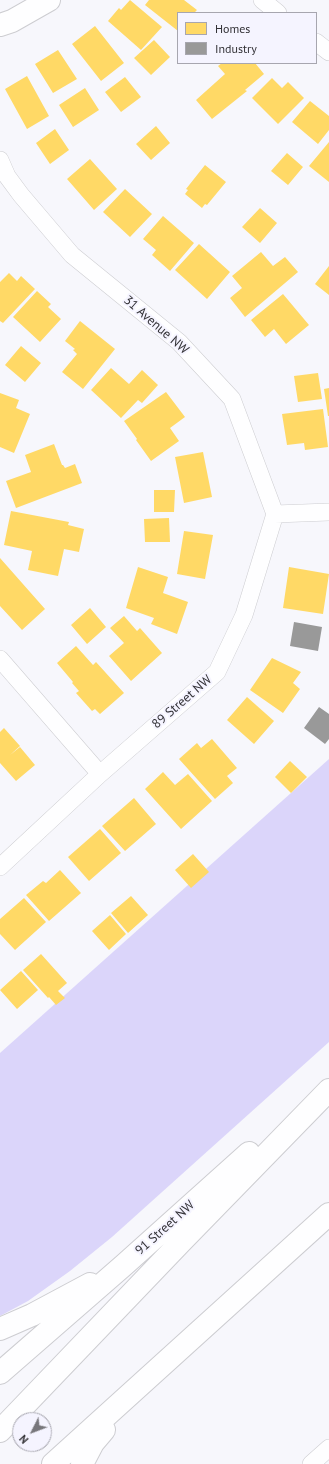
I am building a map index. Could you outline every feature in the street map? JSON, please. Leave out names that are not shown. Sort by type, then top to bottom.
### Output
[{"type":"main road","points":[[0,25],[12,21],[50,0]]},
{"type":"main road","name":"91 Street NW","points":[[0,1374],[124,1265],[329,1080]]},
{"type":"main road","points":[[0,1431],[185,1237],[329,1090]]},
{"type":"main road","points":[[53,1464],[329,1214]]},
{"type":"main road","points":[[0,1328],[32,1315],[124,1265]]},
{"type":"main road","points":[[82,1464],[93,1442],[177,1352]]},
{"type":"street","points":[[262,0],[277,12]]},
{"type":"street","points":[[317,43],[329,52]]},
{"type":"street","name":"31 Avenue NW","points":[[0,160],[7,176],[21,195],[72,255],[179,342],[232,399],[275,514]]},
{"type":"street","points":[[275,514],[329,512]]},
{"type":"street","name":"89 Street NW","points":[[0,867],[100,774],[217,672],[244,615],[275,514]]},
{"type":"street","points":[[0,659],[100,774]]},
{"type":"street","points":[[311,1464],[329,1448]]},
{"type":"shaded area","points":[[329,759],[329,1042],[112,1237],[70,1271],[28,1301],[0,1316],[0,1053]]},
{"type":"building: Homes","points":[[130,0],[162,27],[141,50],[108,21],[119,8],[121,10]]},
{"type":"building: Homes","points":[[149,0],[184,0],[197,10],[195,12],[177,12],[177,30],[145,5]]},
{"type":"building: Homes","points":[[95,26],[124,63],[101,81],[72,44]]},
{"type":"building: Homes","points":[[154,40],[170,57],[151,75],[134,58]]},
{"type":"building: Homes","points":[[58,50],[77,79],[53,93],[35,64]]},
{"type":"building: Homes","points":[[221,64],[256,64],[264,74],[245,90],[247,91],[212,119],[196,100],[225,74],[218,66]]},
{"type":"building: Homes","points":[[27,76],[49,116],[27,129],[5,89]]},
{"type":"building: Homes","points":[[125,77],[141,97],[121,112],[105,92]]},
{"type":"building: Homes","points":[[272,78],[282,88],[288,82],[304,98],[278,124],[252,98]]},
{"type":"building: Homes","points":[[85,88],[99,110],[73,127],[59,105]]},
{"type":"building: Homes","points":[[310,101],[329,116],[329,130],[318,144],[292,122]]},
{"type":"building: Homes","points":[[156,126],[170,143],[151,160],[136,144]]},
{"type":"building: Homes","points":[[55,129],[69,150],[50,164],[36,143]]},
{"type":"building: Homes","points":[[329,142],[329,182],[309,166]]},
{"type":"building: Homes","points":[[287,153],[303,167],[288,185],[271,171]]},
{"type":"building: Homes","points":[[90,159],[117,189],[94,210],[67,179]]},
{"type":"building: Homes","points":[[205,165],[226,182],[207,205],[205,204],[202,208],[185,194],[188,190],[186,189]]},
{"type":"building: Homes","points":[[125,189],[152,214],[130,237],[103,212]]},
{"type":"building: Homes","points":[[260,208],[277,223],[260,243],[242,227]]},
{"type":"building: Homes","points":[[163,216],[194,243],[170,271],[152,255],[156,250],[143,239]]},
{"type":"building: Homes","points":[[199,244],[230,272],[207,299],[175,270]]},
{"type":"building: Homes","points":[[261,252],[273,266],[285,257],[298,272],[245,317],[230,298],[242,288],[232,276]]},
{"type":"building: Homes","points":[[329,266],[329,295],[315,284]]},
{"type":"building: Homes","points":[[9,273],[17,281],[21,276],[35,289],[3,323],[0,321],[0,282]]},
{"type":"building: Homes","points":[[37,291],[51,304],[48,307],[61,319],[40,342],[13,317]]},
{"type":"building: Homes","points":[[283,294],[309,325],[286,344],[274,329],[265,337],[251,320]]},
{"type":"building: Homes","points":[[80,321],[115,349],[83,389],[62,372],[77,354],[73,350],[75,349],[65,341]]},
{"type":"building: Homes","points":[[21,346],[41,363],[25,382],[5,365]]},
{"type":"building: Homes","points":[[111,368],[129,384],[142,370],[158,385],[142,403],[138,400],[121,418],[91,390]]},
{"type":"building: Homes","points":[[318,373],[322,399],[298,402],[294,376]]},
{"type":"building: Homes","points":[[329,388],[329,416],[328,416],[324,389]]},
{"type":"building: Homes","points":[[166,392],[185,417],[170,428],[179,441],[151,461],[124,421]]},
{"type":"building: Homes","points":[[0,393],[19,400],[16,408],[30,414],[14,453],[0,447]]},
{"type":"building: Homes","points":[[323,409],[328,447],[305,450],[304,443],[287,445],[282,414]]},
{"type":"building: Homes","points":[[54,444],[62,465],[65,468],[75,464],[82,483],[16,508],[6,481],[31,472],[25,455]]},
{"type":"building: Homes","points":[[203,452],[212,497],[184,503],[175,457]]},
{"type":"building: Homes","points":[[154,490],[175,490],[174,512],[154,512]]},
{"type":"building: Homes","points":[[11,511],[69,522],[68,525],[84,529],[79,552],[64,549],[58,576],[28,570],[32,551],[4,545]]},
{"type":"building: Homes","points":[[169,518],[170,542],[145,542],[144,519]]},
{"type":"building: Homes","points":[[184,531],[213,535],[205,579],[177,574]]},
{"type":"building: Homes","points":[[0,558],[45,609],[22,630],[0,606]]},
{"type":"building: Homes","points":[[138,567],[168,577],[163,593],[188,602],[177,634],[151,624],[154,618],[126,608]]},
{"type":"building: Homes","points":[[289,567],[329,574],[323,614],[283,608]]},
{"type":"building: Homes","points":[[90,608],[106,627],[87,644],[71,625]]},
{"type":"building: Homes","points":[[124,616],[137,631],[140,628],[162,653],[131,681],[109,656],[124,643],[110,628]]},
{"type":"building: Homes","points":[[76,646],[93,665],[96,662],[124,693],[100,714],[95,709],[92,711],[76,693],[79,691],[57,663]]},
{"type":"building: Homes","points":[[272,658],[301,672],[293,683],[300,689],[283,713],[250,690]]},
{"type":"building: Homes","points":[[247,697],[274,721],[254,744],[227,720]]},
{"type":"building: Homes","points":[[4,728],[20,746],[10,755],[20,747],[35,765],[16,781],[0,763],[0,732]]},
{"type":"building: Homes","points":[[212,739],[237,768],[227,776],[233,783],[215,799],[179,759],[197,743],[201,748]]},
{"type":"building: Homes","points":[[290,761],[307,777],[291,793],[275,777]]},
{"type":"building: Homes","points":[[163,772],[175,785],[188,774],[212,801],[181,829],[145,789]]},
{"type":"building: Homes","points":[[134,798],[156,824],[125,851],[102,826]]},
{"type":"building: Homes","points":[[100,829],[121,853],[89,881],[68,857]]},
{"type":"building: Homes","points":[[193,854],[209,872],[191,888],[175,870]]},
{"type":"building: Homes","points":[[60,870],[81,893],[49,921],[26,895],[43,881],[46,883]]},
{"type":"building: Homes","points":[[131,896],[148,915],[128,933],[111,913]]},
{"type":"building: Homes","points":[[24,898],[46,922],[15,950],[0,934],[0,919]]},
{"type":"building: Homes","points":[[110,915],[126,934],[109,950],[92,931]]},
{"type":"building: Homes","points":[[41,954],[67,983],[58,991],[65,998],[56,1005],[23,970]]},
{"type":"building: Homes","points":[[21,971],[38,990],[17,1009],[0,990]]},
{"type":"building: Industry","points":[[294,622],[322,627],[318,651],[290,646]]},
{"type":"building: Industry","points":[[319,707],[329,714],[329,739],[325,744],[304,728]]}]
